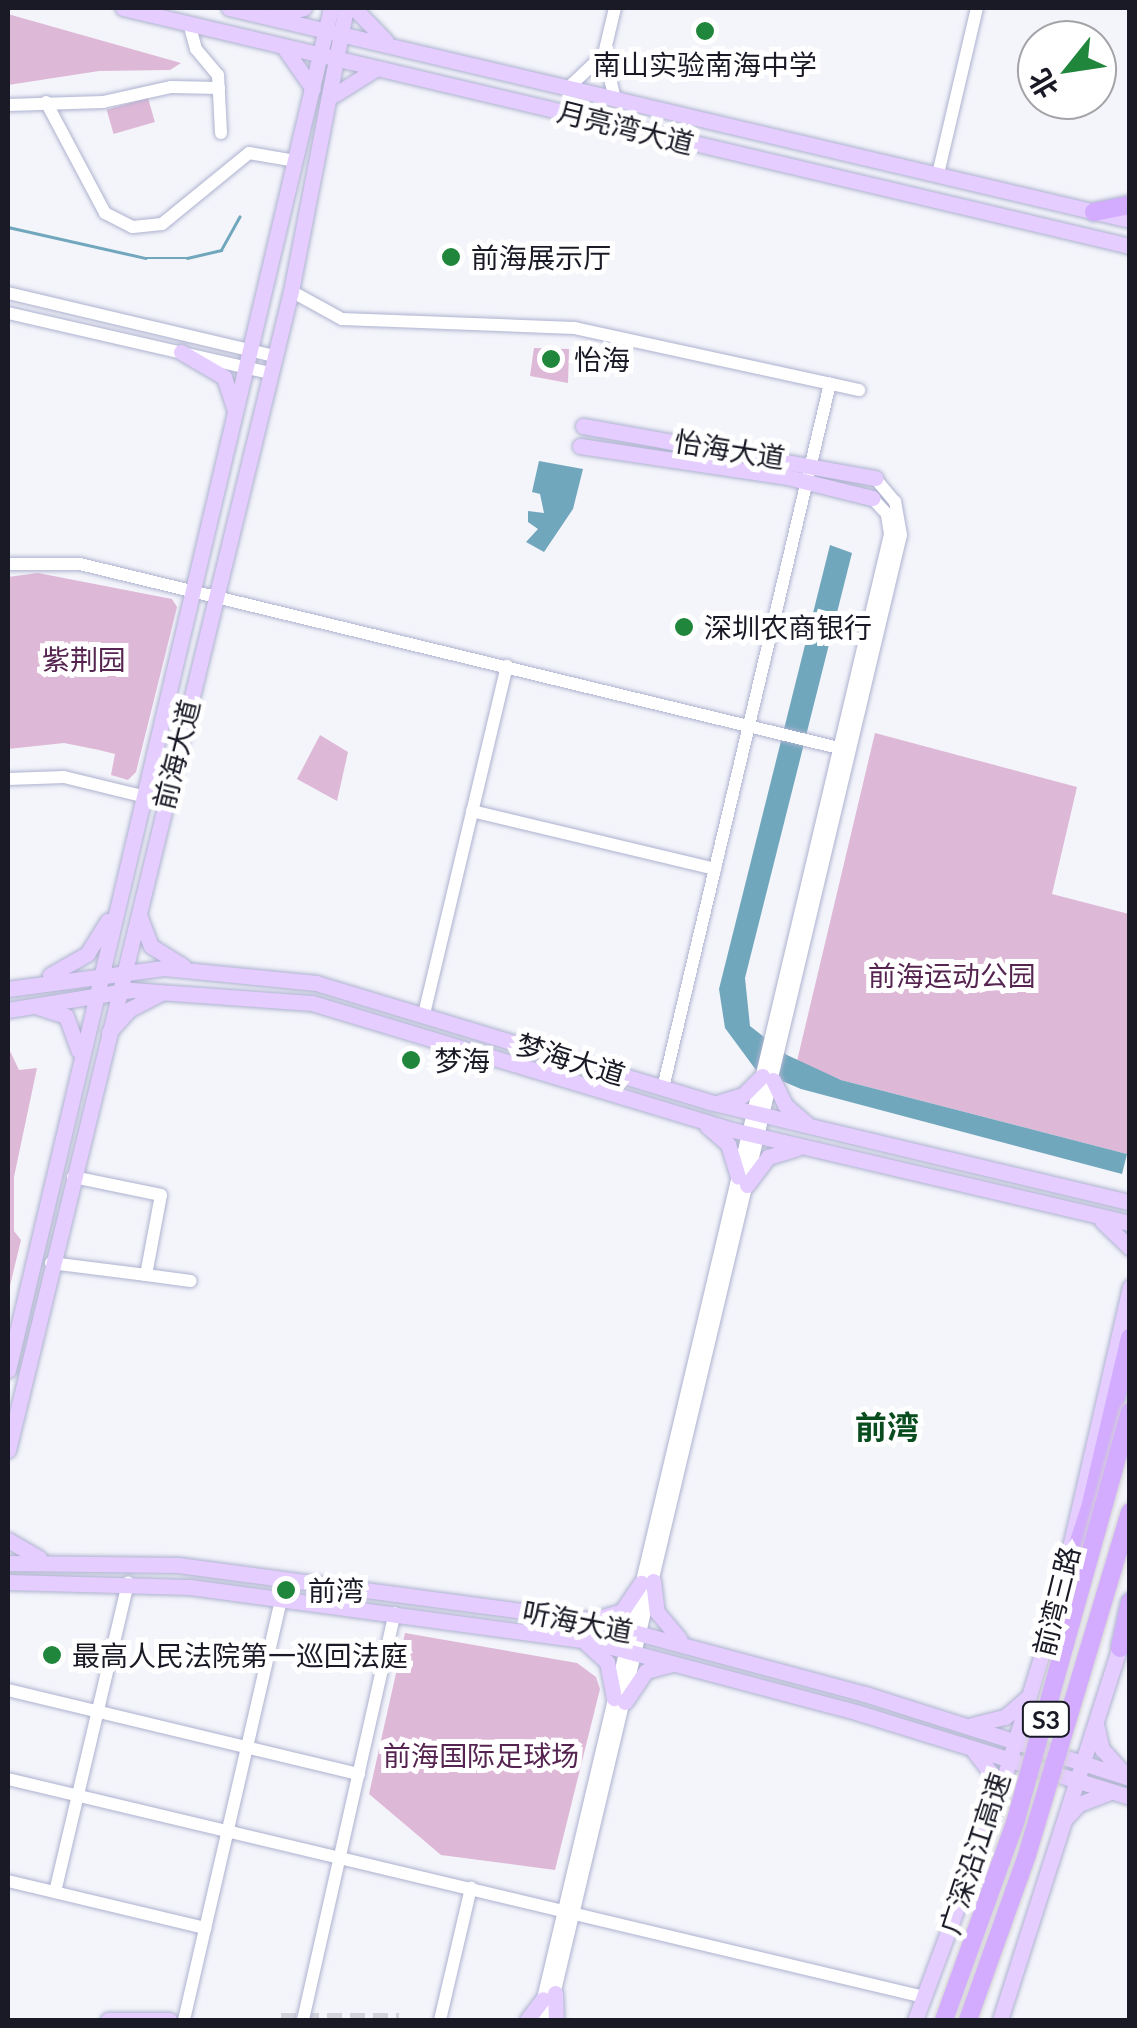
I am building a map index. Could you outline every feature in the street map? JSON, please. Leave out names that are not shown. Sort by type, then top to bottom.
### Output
[{"type":"highway","points":[[1094,212],[1130,206]]},
{"type":"highway","points":[[1052,1626],[1098,1472],[1130,1338]]},
{"type":"highway","name":"广深沿江高速","points":[[944,2020],[1015,1823],[1130,1412]]},
{"type":"highway","name":"广深沿江高速","points":[[968,2020],[1026,1855],[1130,1512]]},
{"type":"highway","points":[[1120,1648],[1130,1602]]},
{"type":"main road","name":"月亮湾大道","points":[[122,8],[1130,246]]},
{"type":"main road","name":"月亮湾大道","points":[[229,8],[1130,220]]},
{"type":"main road","points":[[268,17],[304,8]]},
{"type":"main road","name":"前海大道","points":[[8,1370],[80,1058],[196,592],[331,8]]},
{"type":"main road","name":"前海大道","points":[[8,1450],[102,1049],[291,291],[340,58],[346,8]]},
{"type":"main road","points":[[354,8],[369,29],[397,48]]},
{"type":"main road","points":[[280,44],[295,55],[314,89]]},
{"type":"main road","points":[[332,98],[352,79],[381,67]]},
{"type":"main road","points":[[180,352],[224,377],[232,392],[235,426]]},
{"type":"main road","name":"怡海大道","points":[[583,426],[812,463],[876,478]]},
{"type":"main road","name":"怡海大道","points":[[580,446],[807,481],[872,498]]},
{"type":"main road","points":[[31,984],[90,950],[119,900]]},
{"type":"main road","points":[[138,903],[151,946],[186,968]]},
{"type":"main road","name":"梦海大道","points":[[8,989],[122,970],[186,968],[316,983],[710,1102],[1130,1202]]},
{"type":"main road","points":[[102,1049],[122,1016],[170,990]]},
{"type":"main road","name":"梦海大道","points":[[11,1009],[96,994],[170,990],[332,1008],[695,1120],[1130,1223]]},
{"type":"main road","points":[[11,1009],[47,1008],[66,1016],[80,1058]]},
{"type":"main road","points":[[710,1102],[742,1095],[767,1078],[787,1108],[820,1130]]},
{"type":"main road","points":[[695,1120],[728,1144],[743,1181],[768,1157],[804,1147]]},
{"type":"main road","points":[[1098,1195],[1130,1191]]},
{"type":"main road","points":[[1075,1210],[1118,1230],[1130,1248]]},
{"type":"main road","name":"前湾三路","points":[[916,2020],[996,1801],[1052,1626],[1130,1287]]},
{"type":"main road","points":[[8,1540],[47,1561]]},
{"type":"main road","name":"听海大道","points":[[8,1563],[178,1565],[585,1620],[687,1644],[968,1726],[1129,1778]]},
{"type":"main road","name":"听海大道","points":[[8,1582],[128,1582],[281,1598],[579,1639],[680,1664],[1122,1795]]},
{"type":"main road","points":[[8,1592],[32,1582]]},
{"type":"main road","points":[[585,1620],[622,1610],[647,1582],[660,1620],[687,1644]]},
{"type":"main road","points":[[1000,2020],[1130,1614]]},
{"type":"main road","points":[[579,1639],[606,1662],[619,1700],[646,1671],[680,1664]]},
{"type":"main road","points":[[968,1726],[1005,1718],[1033,1690]]},
{"type":"main road","points":[[1096,1716],[1102,1749],[1129,1778]]},
{"type":"main road","points":[[965,1746],[986,1763],[996,1801]]},
{"type":"main road","points":[[1062,1822],[1089,1798],[1122,1795]]},
{"type":"main road","points":[[527,2020],[549,1996]]},
{"type":"main road","points":[[549,1996],[556,2020]]},
{"type":"main road","points":[[108,2020],[169,2020]]},
{"type":"street","points":[[614,8],[604,54],[616,99]]},
{"type":"street","points":[[938,174],[977,8]]},
{"type":"street","points":[[189,23],[192,42],[215,70],[220,88],[221,133]]},
{"type":"street","points":[[568,88],[604,54]]},
{"type":"street","points":[[8,106],[102,102],[172,87],[220,88]]},
{"type":"street","points":[[46,102],[106,213],[144,229],[162,224],[249,153],[296,161]]},
{"type":"street","points":[[291,291],[342,319],[574,328],[860,390]]},
{"type":"street","points":[[8,294],[250,359],[269,373]]},
{"type":"street","points":[[8,313],[180,352],[250,359],[274,356]]},
{"type":"street","points":[[663,1088],[830,384]]},
{"type":"street","points":[[548,2020],[549,1996],[895,535],[895,502],[876,478]]},
{"type":"street","points":[[872,498],[886,514],[895,535]]},
{"type":"street","points":[[8,564],[70,562],[845,749]]},
{"type":"street","points":[[424,1014],[508,666]]},
{"type":"street","points":[[8,779],[64,777],[146,797]]},
{"type":"street","points":[[472,811],[715,869]]},
{"type":"street","points":[[73,1177],[161,1195],[146,1275]]},
{"type":"street","points":[[51,1263],[192,1280]]},
{"type":"street","points":[[56,1892],[128,1582]]},
{"type":"street","points":[[184,2020],[281,1598]]},
{"type":"street","points":[[303,2020],[395,1613]]},
{"type":"street","points":[[8,1690],[359,1774]]},
{"type":"street","points":[[8,1778],[924,1997]]},
{"type":"street","points":[[8,1881],[205,1928]]},
{"type":"street","points":[[440,2020],[470,1888]]},
{"type":"street","points":[[538,2020],[549,1996]]},
{"type":"green space","points":[[8,14],[181,63],[170,70],[99,71],[8,85]]},
{"type":"green space","points":[[148,98],[155,122],[114,134],[107,110]]},
{"type":"green space","points":[[534,348],[569,349],[568,383],[530,376]]},
{"type":"green space","name":"紫荆园","points":[[38,573],[172,599],[177,607],[136,772],[128,780],[111,775],[115,754],[64,743],[8,749],[8,577]]},
{"type":"green space","name":"前海运动公园","points":[[875,733],[1077,787],[1052,894],[1129,914],[1127,1154],[841,1080],[797,1061]]},
{"type":"green space","points":[[320,735],[348,752],[337,801],[297,779]]},
{"type":"green space","points":[[8,1047],[19,1070],[37,1068],[14,1177],[14,1231],[21,1240],[8,1294]]},
{"type":"green space","name":"前海国际足球场","points":[[405,1633],[577,1663],[596,1677],[600,1689],[555,1870],[441,1855],[369,1794]]},
{"type":"water","points":[[539,461],[583,469],[573,509],[544,552],[526,542],[538,529],[528,522],[528,511],[544,513],[540,494],[532,492]]},
{"type":"water","points":[[830,545],[852,553],[745,978],[750,1026],[787,1055],[841,1080],[1127,1154],[1122,1174],[801,1089],[756,1070],[725,1028],[719,989]]},
{"type":"waterway","points":[[8,227],[146,258],[187,258],[221,250],[239,217]]},
{"type":"tunnel","points":[[281,2020],[399,2020]]},
{"type":"place","name":"南山实验南海中学","points":[[705,31]]},
{"type":"place","name":"前海展示厅","points":[[451,257]]},
{"type":"place","name":"怡海","points":[[551,359]]},
{"type":"place","name":"深圳农商银行","points":[[684,627]]},
{"type":"place","name":"梦海","points":[[411,1060]]},
{"type":"place","name":"前湾","points":[[286,1590]]},
{"type":"place","name":"最高人民法院第一巡回法庭","points":[[52,1655]]},
{"type":"district","name":"前湾","points":[[887,1427]]}]
